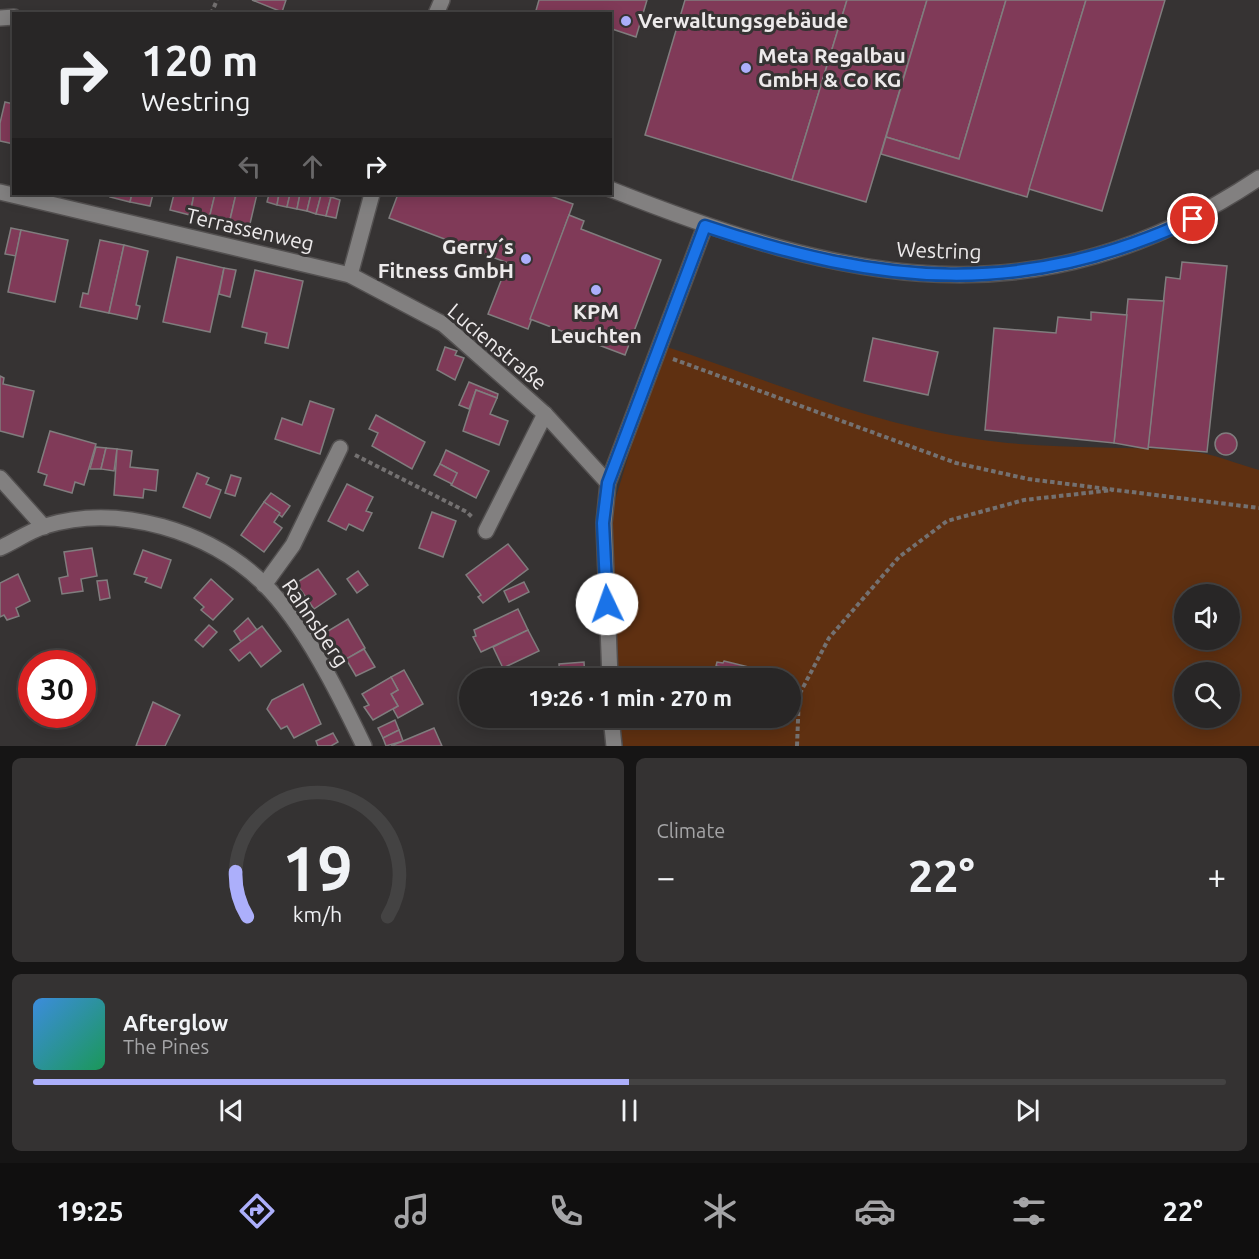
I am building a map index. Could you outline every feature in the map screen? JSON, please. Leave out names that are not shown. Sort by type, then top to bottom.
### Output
[{"type":"street","name":"Westring","points":[[612,190],[705,226],[783,250],[875,269],[927,274],[986,274],[1078,262],[1134,245],[1193,219],[1259,178]]},
{"type":"street","name":"Terrassenweg","points":[[13,195],[350,275]]},
{"type":"street","points":[[350,275],[372,195]]},
{"type":"street","points":[[610,668],[603,523],[608,483],[705,226]]},
{"type":"street","name":"Lucienstraße","points":[[350,275],[443,324],[545,414],[608,483]]},
{"type":"street","points":[[482,527],[545,414]]},
{"type":"street","points":[[264,585],[293,545],[340,448]]},
{"type":"street","points":[[0,478],[44,527]]},
{"type":"street","name":"Rahnsberg","points":[[0,548],[44,527],[71,520],[110,519],[177,531],[230,557],[264,585],[312,650],[364,746]]},
{"type":"street","points":[[612,728],[614,746]]},
{"type":"path","points":[[658,354],[808,407],[956,464],[1028,479],[1259,508]]},
{"type":"path","points":[[340,448],[467,512],[482,527]]},
{"type":"path","points":[[797,746],[799,695],[829,638],[899,556],[947,521],[1024,500],[1122,489]]},
{"type":"shaded area","points":[[667,347],[820,400],[936,432],[1029,445],[1198,452],[1259,470],[1259,746],[623,746],[621,728],[801,728],[801,668],[615,668],[609,520],[647,395]]},
{"type":"building","points":[[252,0],[286,0],[282,12]]},
{"type":"building","name":"Verwaltungsgebäude","points":[[539,0],[647,0],[636,37],[612,29],[612,12],[536,12]]},
{"type":"building","name":"Meta Regalbau GmbH & Co KG","points":[[685,0],[847,0],[792,180],[645,135]]},
{"type":"building","points":[[847,0],[927,0],[866,202],[792,180]]},
{"type":"building","points":[[927,0],[1006,0],[959,159],[886,137]]},
{"type":"building","points":[[1006,0],[1086,0],[1027,197],[881,154],[886,137],[959,159]]},
{"type":"building","points":[[1086,0],[1165,0],[1102,211],[1029,189]]},
{"type":"building","points":[[5,102],[12,104],[12,144],[0,141],[0,123]]},
{"type":"building","points":[[111,195],[132,195],[130,202],[110,197]]},
{"type":"building","points":[[132,195],[153,195],[150,206],[130,202]]},
{"type":"building","points":[[174,195],[194,195],[190,215],[170,210]]},
{"type":"building","points":[[194,195],[215,195],[209,219],[190,215]]},
{"type":"building","points":[[215,195],[236,195],[229,224],[209,219]]},
{"type":"building","points":[[236,195],[257,195],[249,228],[229,224]]},
{"type":"building","points":[[269,195],[279,195],[277,205],[267,202]]},
{"type":"building","points":[[279,195],[290,195],[287,207],[277,205]]},
{"type":"building","points":[[290,195],[300,195],[297,209],[287,207]]},
{"type":"building","points":[[300,195],[311,195],[307,211],[297,209]]},
{"type":"building","points":[[311,195],[321,195],[316,214],[307,211]]},
{"type":"building","points":[[321,195],[331,197],[326,216],[316,214]]},
{"type":"building","name":"Gerry´s Fitness GmbH","points":[[398,195],[548,195],[573,204],[528,329],[488,314],[508,263],[389,218]]},
{"type":"building","points":[[331,197],[340,200],[336,218],[326,216]]},
{"type":"building","name":"KPM Leuchten","points":[[569,215],[584,221],[581,229],[661,260],[625,355],[530,319]]},
{"type":"building","points":[[11,228],[21,230],[16,256],[5,254]]},
{"type":"building","points":[[21,230],[68,240],[55,302],[8,292]]},
{"type":"building","points":[[100,240],[124,245],[109,313],[80,307],[83,293],[88,294]]},
{"type":"building","points":[[124,245],[148,251],[136,305],[140,306],[137,319],[109,313]]},
{"type":"building","points":[[177,257],[224,268],[210,332],[163,322]]},
{"type":"building","points":[[1182,262],[1227,266],[1207,452],[1148,447],[1166,277],[1180,279]]},
{"type":"building","points":[[224,268],[236,270],[230,297],[219,294]]},
{"type":"building","points":[[255,270],[303,281],[288,348],[265,343],[267,333],[242,327]]},
{"type":"building","points":[[1128,299],[1164,301],[1148,449],[1114,443]]},
{"type":"building","points":[[1091,312],[1127,315],[1114,443],[985,430],[994,328],[1056,333],[1058,317],[1091,320]]},
{"type":"building","points":[[873,338],[938,352],[928,395],[864,381]]},
{"type":"building","points":[[445,347],[457,351],[455,355],[464,358],[455,380],[437,370]]},
{"type":"building","points":[[0,376],[4,378],[3,384],[34,391],[23,437],[0,431]]},
{"type":"building","points":[[469,382],[498,394],[497,398],[476,390],[469,409],[459,405]]},
{"type":"building","points":[[476,390],[497,398],[490,414],[508,421],[499,445],[463,431]]},
{"type":"building","points":[[310,401],[334,409],[320,454],[275,439],[282,418],[302,425]]},
{"type":"building","points":[[376,415],[425,442],[412,469],[372,446],[378,433],[369,429]]},
{"type":"building","points":[[50,431],[96,444],[84,485],[75,482],[72,493],[44,485],[47,475],[38,472]]},
{"type":"building","points":[[1226,433],[1234,436],[1237,444],[1234,452],[1226,455],[1218,452],[1215,444],[1218,436]]},
{"type":"building","points":[[96,447],[106,448],[101,469],[90,469]]},
{"type":"building","points":[[106,448],[117,449],[114,471],[101,469]]},
{"type":"building","points":[[117,449],[132,451],[130,467],[158,470],[156,491],[144,489],[143,498],[114,495]]},
{"type":"building","points":[[446,450],[489,471],[476,498],[451,485],[457,473],[440,464]]},
{"type":"building","points":[[440,464],[457,473],[452,484],[434,475]]},
{"type":"building","points":[[197,473],[209,478],[206,484],[221,490],[210,518],[183,507]]},
{"type":"building","points":[[231,475],[241,478],[235,496],[225,493]]},
{"type":"building","points":[[347,484],[373,497],[366,511],[372,513],[363,531],[349,524],[346,530],[328,521]]},
{"type":"building","points":[[271,493],[290,506],[282,517],[264,502]]},
{"type":"building","points":[[264,502],[280,513],[274,522],[282,528],[264,552],[241,535]]},
{"type":"building","points":[[432,512],[456,521],[443,557],[419,548]]},
{"type":"building","points":[[508,544],[528,569],[483,603],[478,597],[481,595],[466,575]]},
{"type":"building","points":[[92,548],[97,576],[81,579],[83,591],[62,594],[59,578],[68,576],[64,552]]},
{"type":"building","points":[[143,550],[171,560],[161,588],[145,582],[147,578],[134,574]]},
{"type":"building","points":[[318,569],[336,594],[314,609],[296,583]]},
{"type":"building","points":[[358,571],[368,585],[357,593],[347,579]]},
{"type":"building","points":[[18,574],[30,601],[16,608],[19,616],[7,620],[4,615],[0,617],[0,583]]},
{"type":"building","points":[[211,579],[233,599],[213,620],[201,610],[204,607],[194,598]]},
{"type":"building","points":[[107,580],[110,598],[100,600],[97,581]]},
{"type":"building","points":[[524,582],[529,592],[509,602],[504,591]]},
{"type":"building","points":[[518,609],[528,630],[481,652],[473,637],[476,636],[474,630]]},
{"type":"building","points":[[248,618],[257,630],[241,642],[234,631]]},
{"type":"building","points":[[348,619],[365,648],[340,663],[323,634]]},
{"type":"building","points":[[209,625],[217,632],[203,647],[195,640]]},
{"type":"building","points":[[262,626],[281,651],[261,667],[250,652],[239,661],[230,650]]},
{"type":"building","points":[[528,630],[539,651],[503,668],[493,647]]},
{"type":"building","points":[[364,649],[375,667],[356,676],[346,659]]},
{"type":"building","points":[[724,661],[753,668],[716,666],[717,662],[723,663]]},
{"type":"building","points":[[584,662],[584,668],[559,668],[559,664]]},
{"type":"building","points":[[404,670],[423,704],[398,718],[393,709],[398,706],[391,694],[398,690],[391,677]]},
{"type":"building","points":[[391,677],[398,690],[391,694],[398,706],[373,720],[364,707],[369,705],[362,694]]},
{"type":"building","points":[[303,684],[321,724],[294,738],[287,726],[281,729],[267,709],[272,700]]},
{"type":"building","points":[[153,702],[180,715],[165,746],[136,746]]},
{"type":"building","points":[[395,720],[399,730],[383,738],[378,728]]},
{"type":"building","points":[[434,728],[442,746],[391,746],[403,741]]},
{"type":"building","points":[[399,730],[403,741],[386,746],[383,738]]},
{"type":"building","points":[[333,733],[338,742],[331,746],[318,746],[316,741]]},
{"type":"place","name":"Verwaltungsgebäude","points":[[626,21]]},
{"type":"place","name":"Meta Regalbau GmbH & Co KG","points":[[746,68]]},
{"type":"place","name":"Gerry´s Fitness GmbH","points":[[526,259]]},
{"type":"place","name":"KPM Leuchten","points":[[596,290]]},
{"type":"route","points":[[607,604],[603,523],[608,483],[705,226],[812,258],[875,269],[955,275],[1003,273],[1078,262],[1134,245],[1193,219]]}]
